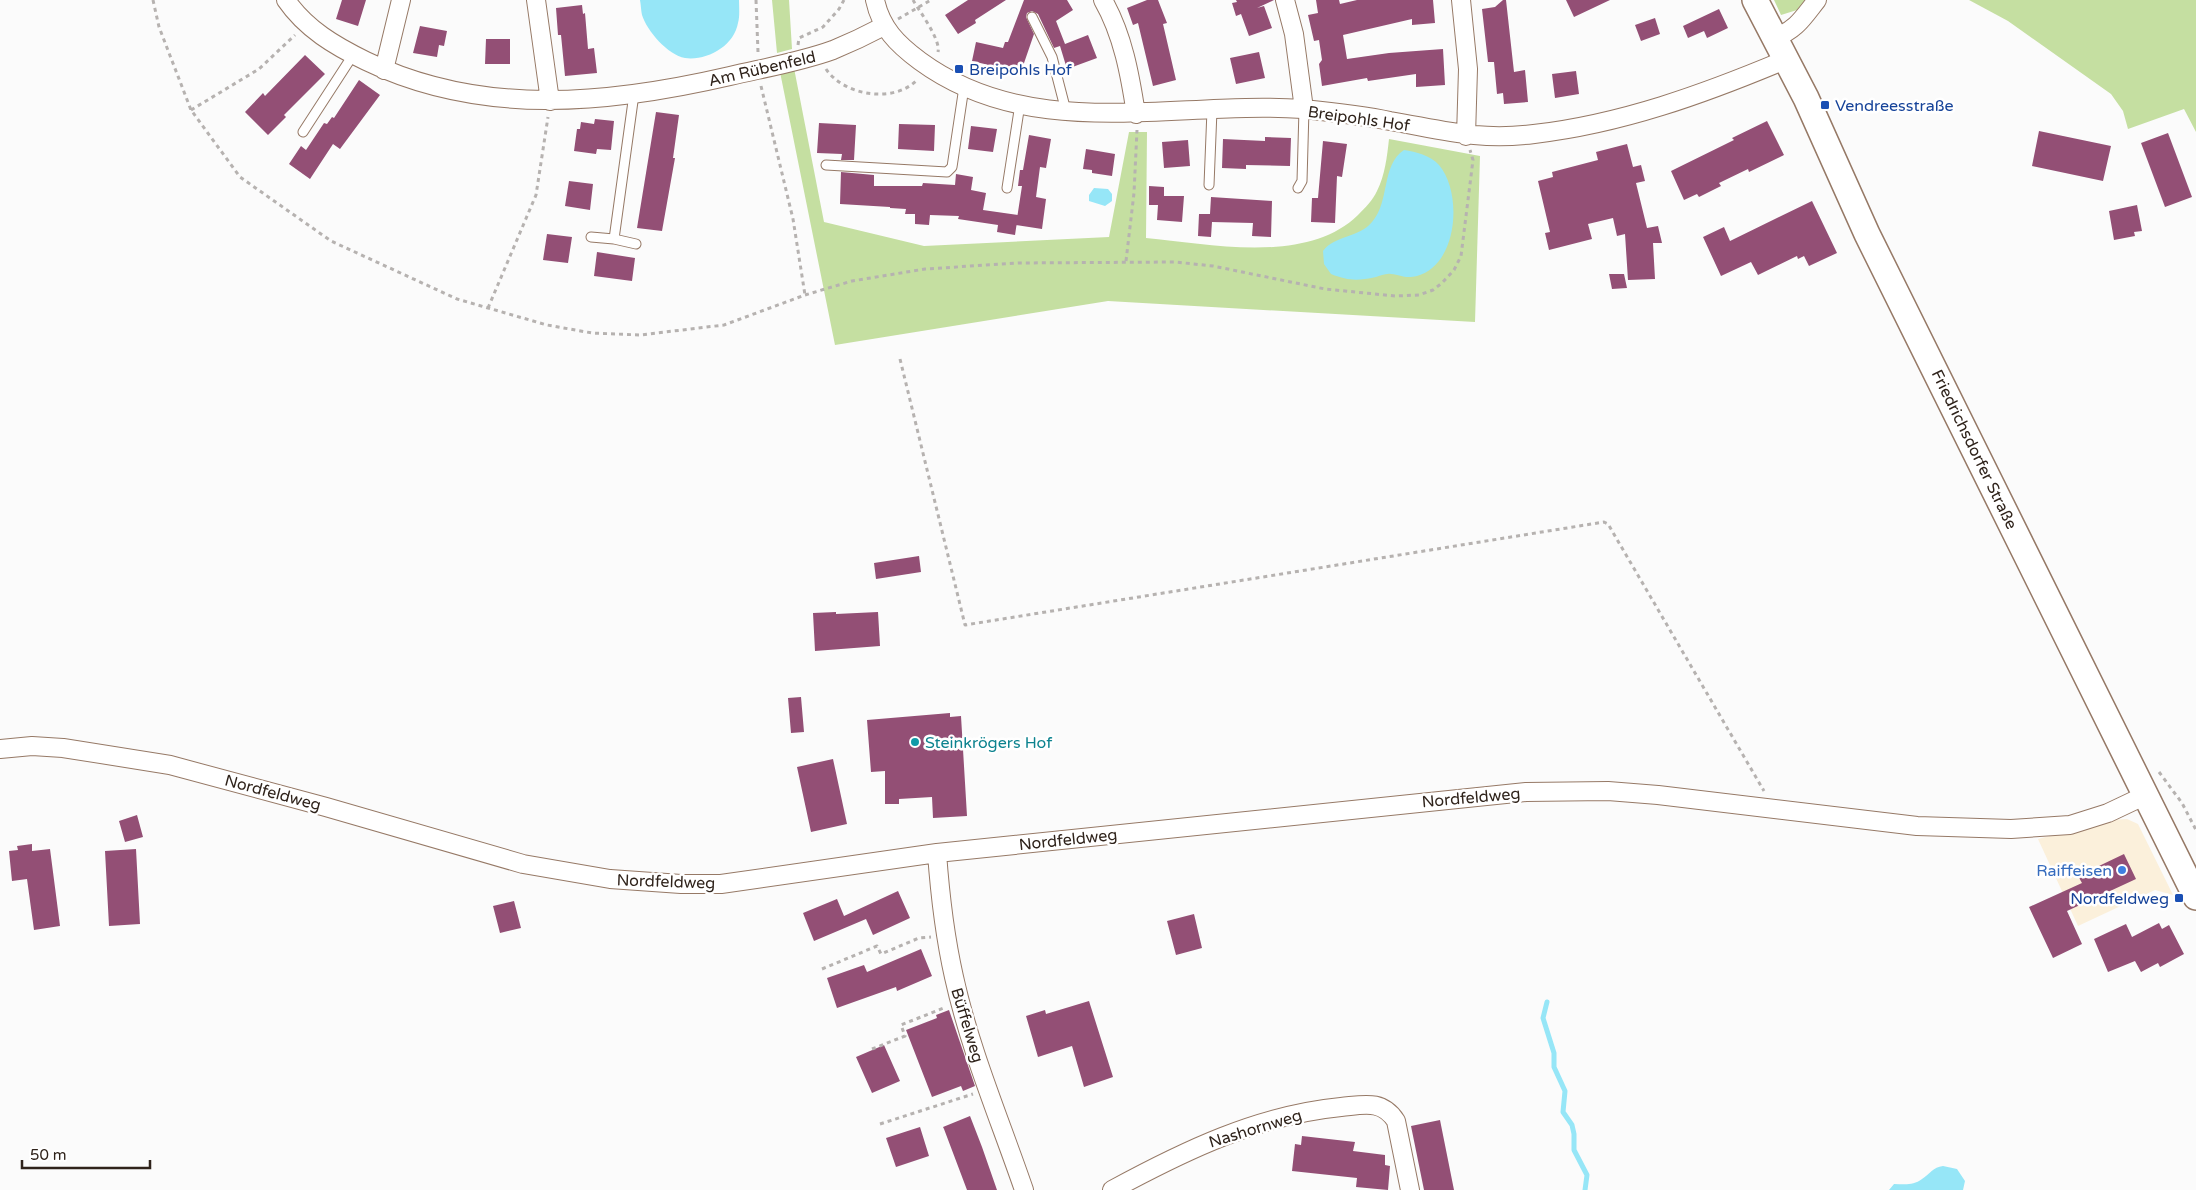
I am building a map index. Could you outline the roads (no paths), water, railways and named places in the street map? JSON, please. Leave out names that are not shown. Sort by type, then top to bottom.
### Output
[{"type":"main road","name":"Friedrichsdorfer Straße","points":[[1755,0],[1806,98],[1867,234],[2196,897]]},
{"type":"street","name":"Am Rübenfeld","points":[[286,0],[307,24],[326,39],[384,70],[425,85],[503,99],[550,101],[634,94],[682,87],[820,54],[847,44],[884,26]]},
{"type":"street","points":[[384,70],[402,0]]},
{"type":"street","points":[[536,0],[550,101]]},
{"type":"street","name":"Breipohls Hof","points":[[875,0],[878,14],[884,26],[901,46],[928,67],[964,87],[1020,104],[1066,111],[1136,114],[1276,108],[1304,110],[1382,119],[1466,136],[1502,137],[1535,134],[1615,119],[1694,96],[1779,49]]},
{"type":"street","points":[[1103,0],[1119,34],[1128,65],[1136,114]]},
{"type":"street","points":[[1285,0],[1294,34],[1304,110]]},
{"type":"street","points":[[1461,0],[1468,69],[1466,136]]},
{"type":"street","points":[[1779,49],[1789,32],[1796,27],[1817,0]]},
{"type":"street","name":"Nordfeldweg","points":[[0,748],[32,746],[63,748],[170,765],[317,804],[523,864],[634,882],[681,884],[720,884],[937,853],[1377,806],[1534,792],[1608,792],[1763,807],[1917,826],[2020,828],[2070,825],[2108,813],[2146,796]]},
{"type":"street","name":"Büffelweg","points":[[937,853],[946,935],[960,1001],[988,1089],[1024,1190]]},
{"type":"street","name":"Nashornweg","points":[[1112,1190],[1137,1184],[1198,1146],[1275,1119],[1324,1109],[1367,1104],[1384,1108],[1390,1112],[1396,1121],[1410,1190]]},
{"type":"lane","points":[[1032,18],[1052,57],[1066,111]]},
{"type":"lane","points":[[302,132],[354,55]]},
{"type":"lane","points":[[826,165],[947,172],[952,167],[964,87]]},
{"type":"lane","points":[[614,239],[634,94]]},
{"type":"lane","points":[[1006,188],[1020,104]]},
{"type":"lane","points":[[1209,185],[1212,110]]},
{"type":"lane","points":[[1298,188],[1302,181],[1304,110]]},
{"type":"lane","points":[[591,237],[614,239],[636,244]]},
{"type":"water","points":[[640,0],[739,0],[739,20],[731,39],[718,50],[702,57],[685,58],[678,56],[665,47],[653,35],[642,15]]},
{"type":"water","points":[[1404,150],[1427,156],[1439,165],[1447,177],[1453,210],[1452,227],[1448,243],[1441,258],[1431,269],[1413,277],[1385,274],[1353,280],[1331,274],[1324,264],[1323,251],[1334,242],[1361,231],[1372,222],[1378,214],[1392,165]]},
{"type":"water","points":[[1094,188],[1108,189],[1112,194],[1112,201],[1105,206],[1089,201],[1089,195]]},
{"type":"water","points":[[1943,1166],[1957,1169],[1965,1181],[1963,1190],[1889,1190],[1894,1184],[1915,1183],[1934,1169]]},
{"type":"waterway","points":[[1547,1002],[1543,1018],[1554,1053],[1554,1067],[1565,1091],[1563,1112],[1572,1125],[1574,1150],[1587,1175],[1585,1190]]},
{"type":"place","name":"Breipohls Hof","points":[[959,69]]},
{"type":"place","name":"Vendreesstraße","points":[[1825,105]]},
{"type":"place","name":"Steinkrögers Hof","points":[[915,742]]},
{"type":"place","name":"Raiffeisen","points":[[2122,870]]},
{"type":"place","name":"Nordfeldweg","points":[[2179,898]]}]
